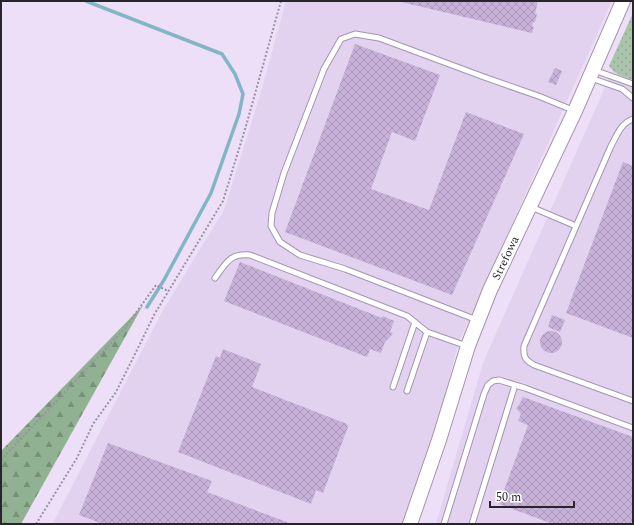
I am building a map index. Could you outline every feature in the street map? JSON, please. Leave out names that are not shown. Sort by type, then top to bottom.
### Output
[{"type":"street","name":"Strefowa","points":[[413,522],[468,346],[490,290],[575,111],[623,1]]},
{"type":"lane","points":[[478,320],[345,269],[300,255],[280,242],[271,226],[272,213],[284,173],[324,69],[340,39],[355,34],[379,38],[541,97],[575,111]]},
{"type":"lane","points":[[591,74],[633,84]]},
{"type":"lane","points":[[591,74],[622,89],[633,98]]},
{"type":"lane","points":[[633,119],[628,120],[620,129],[611,146],[524,346],[523,354],[527,360],[534,365],[633,401]]},
{"type":"lane","points":[[530,207],[576,226]]},
{"type":"lane","points":[[215,278],[229,259],[243,254],[250,255],[407,316],[427,332],[468,346]]},
{"type":"lane","points":[[393,387],[415,322]]},
{"type":"lane","points":[[407,391],[427,332]]},
{"type":"lane","points":[[444,524],[488,385],[493,381],[499,380],[516,385],[633,428]]},
{"type":"lane","points":[[472,524],[516,385]]},
{"type":"path","points":[[36,524],[77,458],[93,424],[116,392],[154,315],[223,201],[246,126],[281,1]]},
{"type":"path","points":[[1,460],[125,328],[156,285],[168,291]]},
{"type":"shaded area","points":[[286,1],[612,1],[458,344],[430,455],[405,524],[55,524],[53,523],[163,310],[224,210],[261,92]]},
{"type":"shaded area","points":[[633,24],[633,524],[436,524],[483,363]]},
{"type":"green space","points":[[633,13],[633,80],[617,73],[609,66]]},
{"type":"green space","points":[[143,305],[21,524],[1,524],[1,451]]},
{"type":"building","points":[[397,1],[538,1],[535,14],[537,14],[535,22],[533,22],[532,26],[534,27],[532,33]]},
{"type":"building","points":[[355,44],[440,75],[415,141],[392,132],[371,189],[429,210],[466,112],[524,134],[452,295],[285,232]]},
{"type":"building","points":[[555,68],[562,71],[556,85],[548,82]]},
{"type":"building","points":[[623,162],[633,166],[633,338],[566,313]]},
{"type":"building","points":[[240,262],[382,318],[383,316],[394,321],[390,332],[393,333],[385,342],[381,353],[370,349],[367,357],[224,301]]},
{"type":"building","points":[[552,315],[565,320],[560,332],[548,327]]},
{"type":"building","points":[[551,331],[559,334],[562,342],[559,350],[551,353],[543,350],[540,342],[543,334]]},
{"type":"building","points":[[223,349],[261,364],[252,387],[347,424],[348,427],[323,493],[316,490],[311,504],[178,452],[216,356],[220,358]]},
{"type":"building","points":[[523,397],[633,437],[633,524],[553,524],[499,504],[528,425],[518,421],[521,414],[516,408]]},
{"type":"building","points":[[108,443],[212,481],[207,492],[292,524],[103,524],[79,515]]},
{"type":"waterway","points":[[86,1],[222,54],[235,74],[243,94],[239,114],[211,193],[164,280],[147,307]]}]
